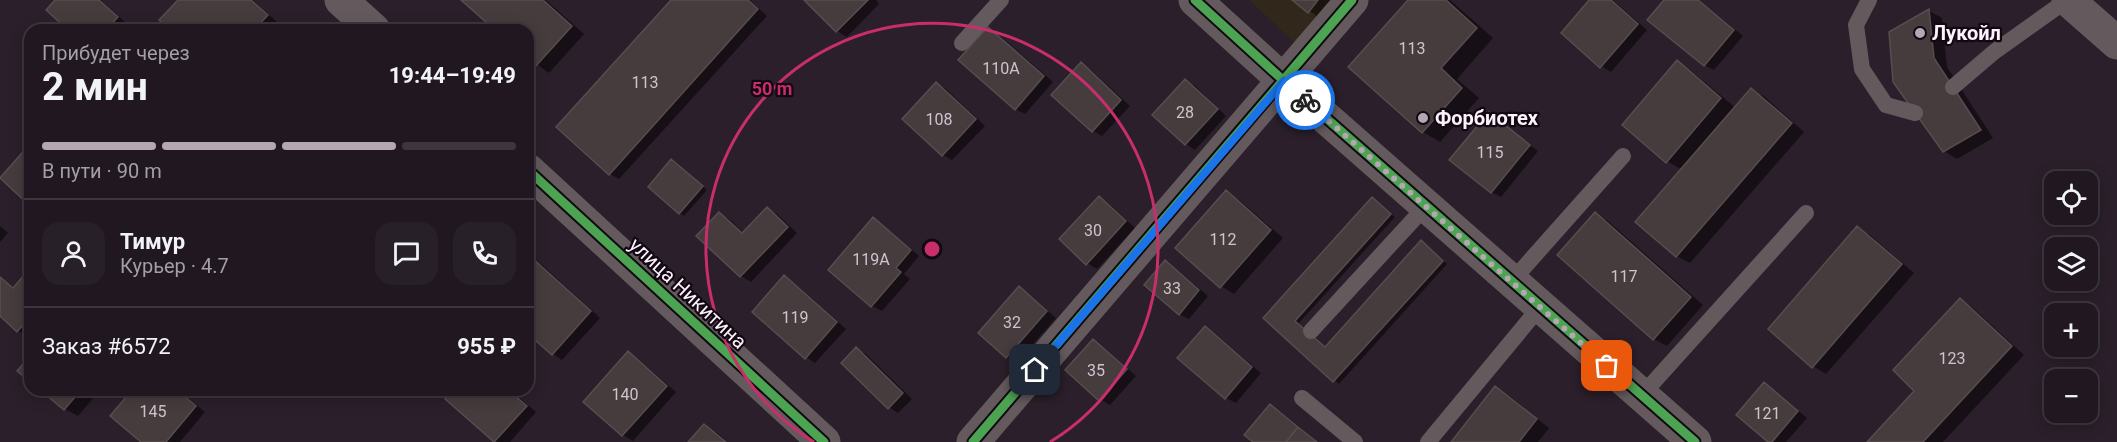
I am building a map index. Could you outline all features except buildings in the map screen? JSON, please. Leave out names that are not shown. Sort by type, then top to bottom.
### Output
[{"type":"street","points":[[341,0],[367,24]]},
{"type":"street","points":[[1195,0],[1511,282],[1695,442]]},
{"type":"street","points":[[973,442],[1353,0]]},
{"type":"street","points":[[2068,0],[2117,43]]},
{"type":"street","name":"улица Никитина","points":[[534,176],[824,442]]},
{"type":"lane","points":[[962,43],[1001,0]]},
{"type":"lane","points":[[1869,0],[1856,25],[1862,69],[1886,105],[1915,112]]},
{"type":"lane","points":[[1953,87],[1994,52],[2068,0]]},
{"type":"lane","points":[[1511,282],[1623,156]]},
{"type":"lane","points":[[1311,331],[1426,206]]},
{"type":"lane","points":[[1641,396],[1806,213]]},
{"type":"lane","points":[[1428,442],[1540,307]]},
{"type":"lane","points":[[1302,398],[1355,442]]},
{"type":"shaded area","points":[[1249,0],[1336,0],[1298,46]]},
{"type":"cycle path","points":[[1195,0],[1695,442]]},
{"type":"cycle path","points":[[973,442],[1352,0]]},
{"type":"cycle path","points":[[534,176],[824,442]]},
{"type":"way so far","points":[[1305,100],[1607,366]]},
{"type":"place","name":"Лукойл","points":[[1920,33]]},
{"type":"place","name":"Форбиотех","points":[[1423,118]]},
{"type":"route","points":[[1035,370],[1284,81],[1305,100]]}]
